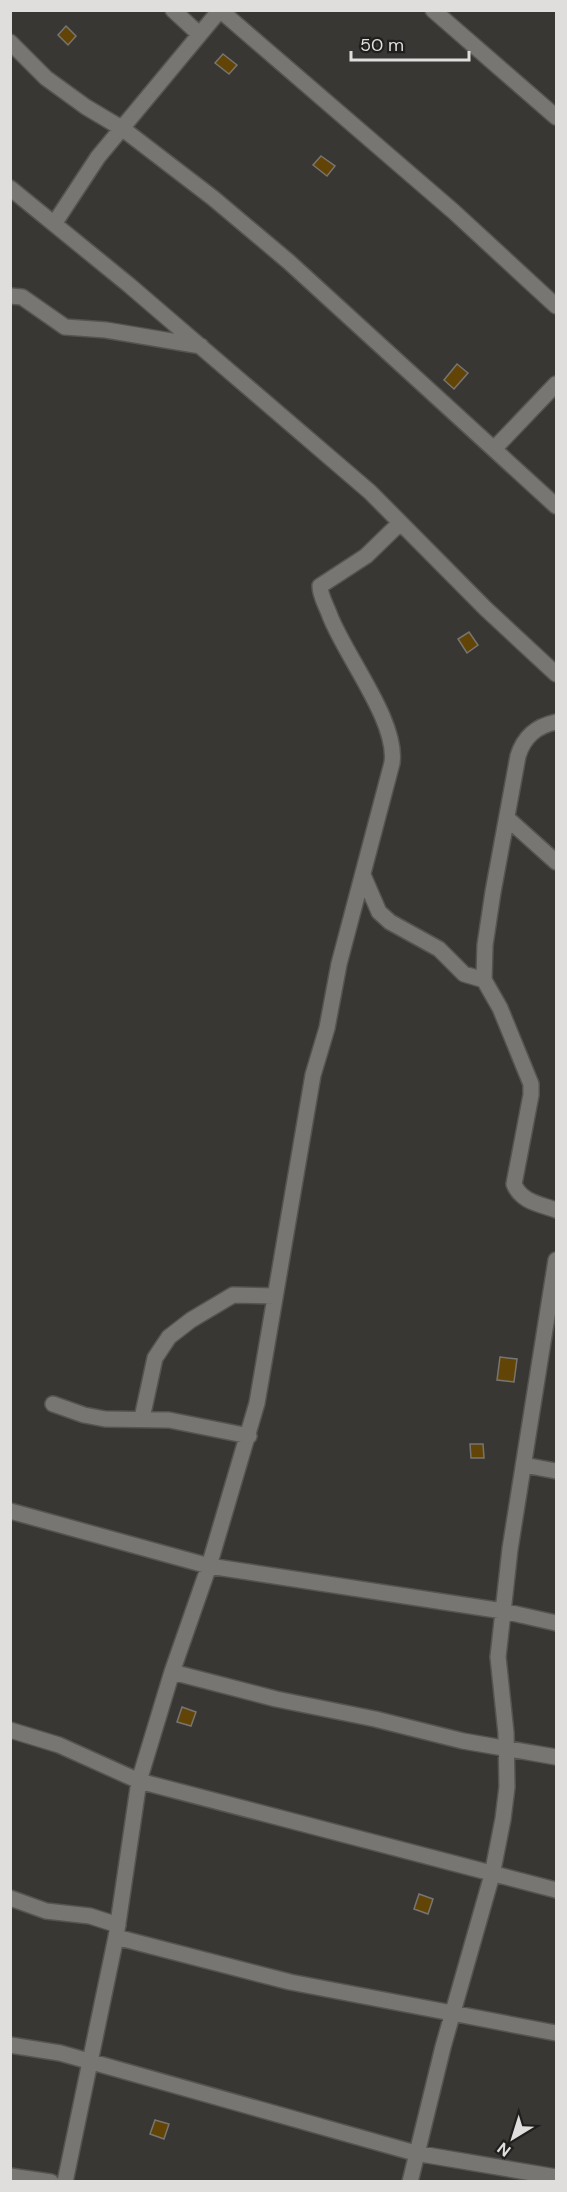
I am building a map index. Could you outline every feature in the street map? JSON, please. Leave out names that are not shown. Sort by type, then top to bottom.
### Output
[{"type":"street","points":[[173,10],[199,34]]},
{"type":"street","points":[[54,224],[98,158],[220,10],[453,211],[556,306]]},
{"type":"street","points":[[433,10],[556,117]]},
{"type":"street","points":[[10,42],[46,78],[86,107],[123,129],[213,198],[288,262],[556,506]]},
{"type":"street","points":[[10,188],[201,346],[370,492],[486,609],[556,674]]},
{"type":"street","points":[[10,296],[22,297],[65,327],[106,330],[201,346]]},
{"type":"street","points":[[494,449],[556,384]]},
{"type":"street","points":[[65,2181],[117,1931],[139,1781],[249,1436],[257,1403],[313,1076],[393,763],[392,741],[384,717],[339,637],[320,586],[366,556],[400,523]]},
{"type":"street","points":[[556,722],[535,729],[520,747],[485,945],[484,980],[500,1008],[531,1084],[531,1095],[514,1184],[518,1193],[529,1201],[556,1210]]},
{"type":"street","points":[[507,818],[556,862]]},
{"type":"street","points":[[363,874],[379,912],[403,931],[439,949],[464,974],[484,980]]},
{"type":"street","points":[[355,908],[379,912]]},
{"type":"street","points":[[410,2181],[415,2153],[452,2014],[492,1875],[507,1787],[503,1700],[498,1657],[524,1465],[551,1335],[556,1260]]},
{"type":"street","points":[[142,1418],[155,1358],[169,1337],[199,1314],[233,1295],[275,1296]]},
{"type":"street","points":[[53,1404],[84,1415],[105,1419],[169,1420],[249,1436]]},
{"type":"street","points":[[524,1465],[556,1471]]},
{"type":"street","points":[[10,1511],[209,1566],[503,1611],[556,1623]]},
{"type":"street","points":[[172,1672],[276,1699],[375,1719],[505,1750],[556,1757]]},
{"type":"street","points":[[10,1730],[59,1745],[139,1781],[556,1890]]},
{"type":"street","points":[[10,1898],[46,1911],[90,1916],[117,1931],[290,1982],[556,2033]]},
{"type":"street","points":[[10,2045],[36,2047],[260,2107],[415,2153],[556,2177]]},
{"type":"street","points":[[10,2176],[51,2181]]},
{"type":"building","points":[[66,26],[76,36],[68,45],[58,35]]},
{"type":"building","points":[[223,54],[237,65],[229,74],[215,63]]},
{"type":"building","points":[[321,156],[335,166],[327,176],[313,165]]},
{"type":"building","points":[[457,364],[468,373],[454,389],[444,380]]},
{"type":"building","points":[[469,632],[478,645],[467,653],[458,639]]},
{"type":"building","points":[[500,1357],[517,1359],[514,1382],[497,1380]]},
{"type":"building","points":[[470,1444],[483,1444],[484,1458],[471,1458]]},
{"type":"building","points":[[182,1707],[196,1712],[191,1726],[177,1722]]},
{"type":"building","points":[[419,1894],[433,1899],[428,1914],[414,1909]]},
{"type":"building","points":[[155,2120],[169,2124],[164,2139],[150,2134]]}]
